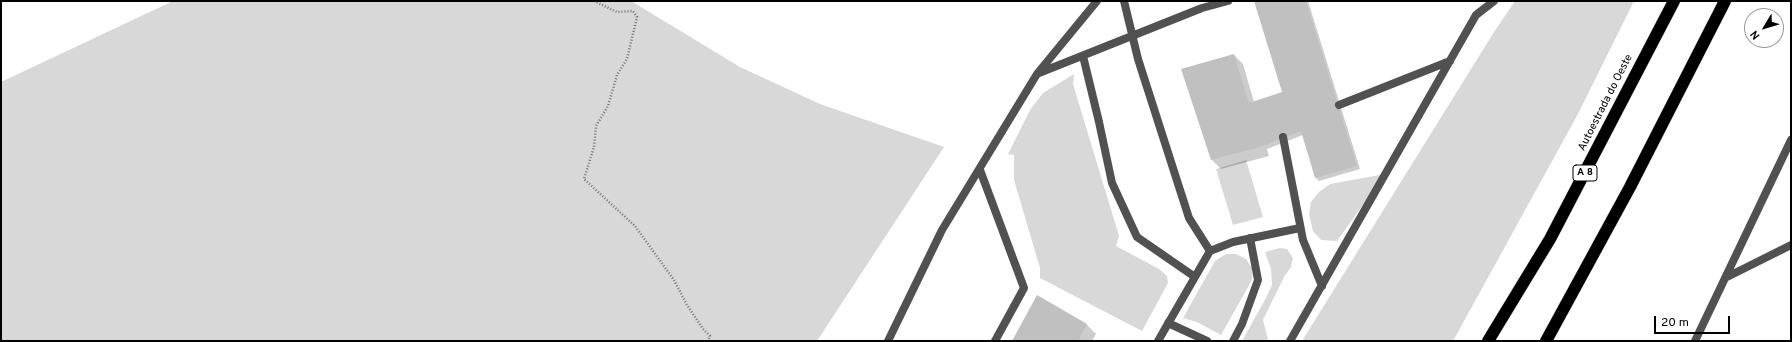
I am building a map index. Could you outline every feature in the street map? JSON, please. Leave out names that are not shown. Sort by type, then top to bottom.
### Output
[{"type":"highway","name":"Autoestrada do Oeste","points":[[1488,341],[1550,239],[1674,1]]},
{"type":"highway","points":[[1546,341],[1633,180],[1725,1]]},
{"type":"lane","points":[[888,341],[942,230],[980,170],[1037,74],[1097,1]]},
{"type":"lane","points":[[1124,1],[1134,36],[1138,59],[1189,218],[1210,251]]},
{"type":"lane","points":[[1037,74],[1202,8],[1228,1]]},
{"type":"lane","points":[[1290,341],[1476,15],[1494,1]]},
{"type":"lane","points":[[1083,56],[1112,183],[1137,237],[1195,277]]},
{"type":"lane","points":[[1339,105],[1450,61]]},
{"type":"lane","points":[[1284,137],[1303,240],[1322,286]]},
{"type":"lane","points":[[1696,341],[1791,140]]},
{"type":"lane","points":[[980,170],[1024,288],[995,341]]},
{"type":"lane","points":[[1158,341],[1210,251],[1233,242],[1300,228]]},
{"type":"lane","points":[[1233,341],[1242,324],[1258,280],[1250,238]]},
{"type":"lane","points":[[1725,278],[1791,245]]},
{"type":"lane","points":[[1168,323],[1207,341]]},
{"type":"path","points":[[594,1],[617,12],[633,11],[637,17],[630,42],[628,59],[617,75],[608,106],[596,126],[594,147],[584,178],[635,226],[674,280],[687,305],[703,329],[710,336],[708,341]]},
{"type":"shaded area","points":[[173,1],[631,1],[740,67],[820,104],[944,147],[817,341],[1,341],[1,82]]},
{"type":"shaded area","points":[[1515,1],[1634,1],[1578,114],[1453,341],[1302,341],[1494,32]]},
{"type":"shaded area","points":[[1074,74],[1073,84],[1119,236],[1116,246],[1159,269],[1167,276],[1168,283],[1142,331],[1040,278],[1040,268],[1014,180],[1014,155],[1008,154],[1030,110],[1043,93]]},
{"type":"shaded area","points":[[1246,160],[1263,217],[1233,225],[1216,169]]},
{"type":"shaded area","points":[[1385,174],[1337,241],[1321,240],[1313,231],[1309,214],[1311,202],[1319,192],[1330,184]]},
{"type":"shaded area","points":[[1280,248],[1287,249],[1293,258],[1291,267],[1284,277],[1263,320],[1268,339],[1267,341],[1242,341],[1272,285],[1271,269],[1265,252]]},
{"type":"shaded area","points":[[1226,254],[1236,254],[1246,259],[1252,268],[1252,280],[1221,335],[1197,322],[1183,318],[1215,261]]},
{"type":"building","points":[[1254,1],[1306,1],[1357,166],[1315,178],[1301,131],[1260,147],[1211,160],[1181,69],[1234,54],[1249,103],[1282,92]]},
{"type":"building","points":[[1037,295],[1087,324],[1078,341],[1012,341]]}]
